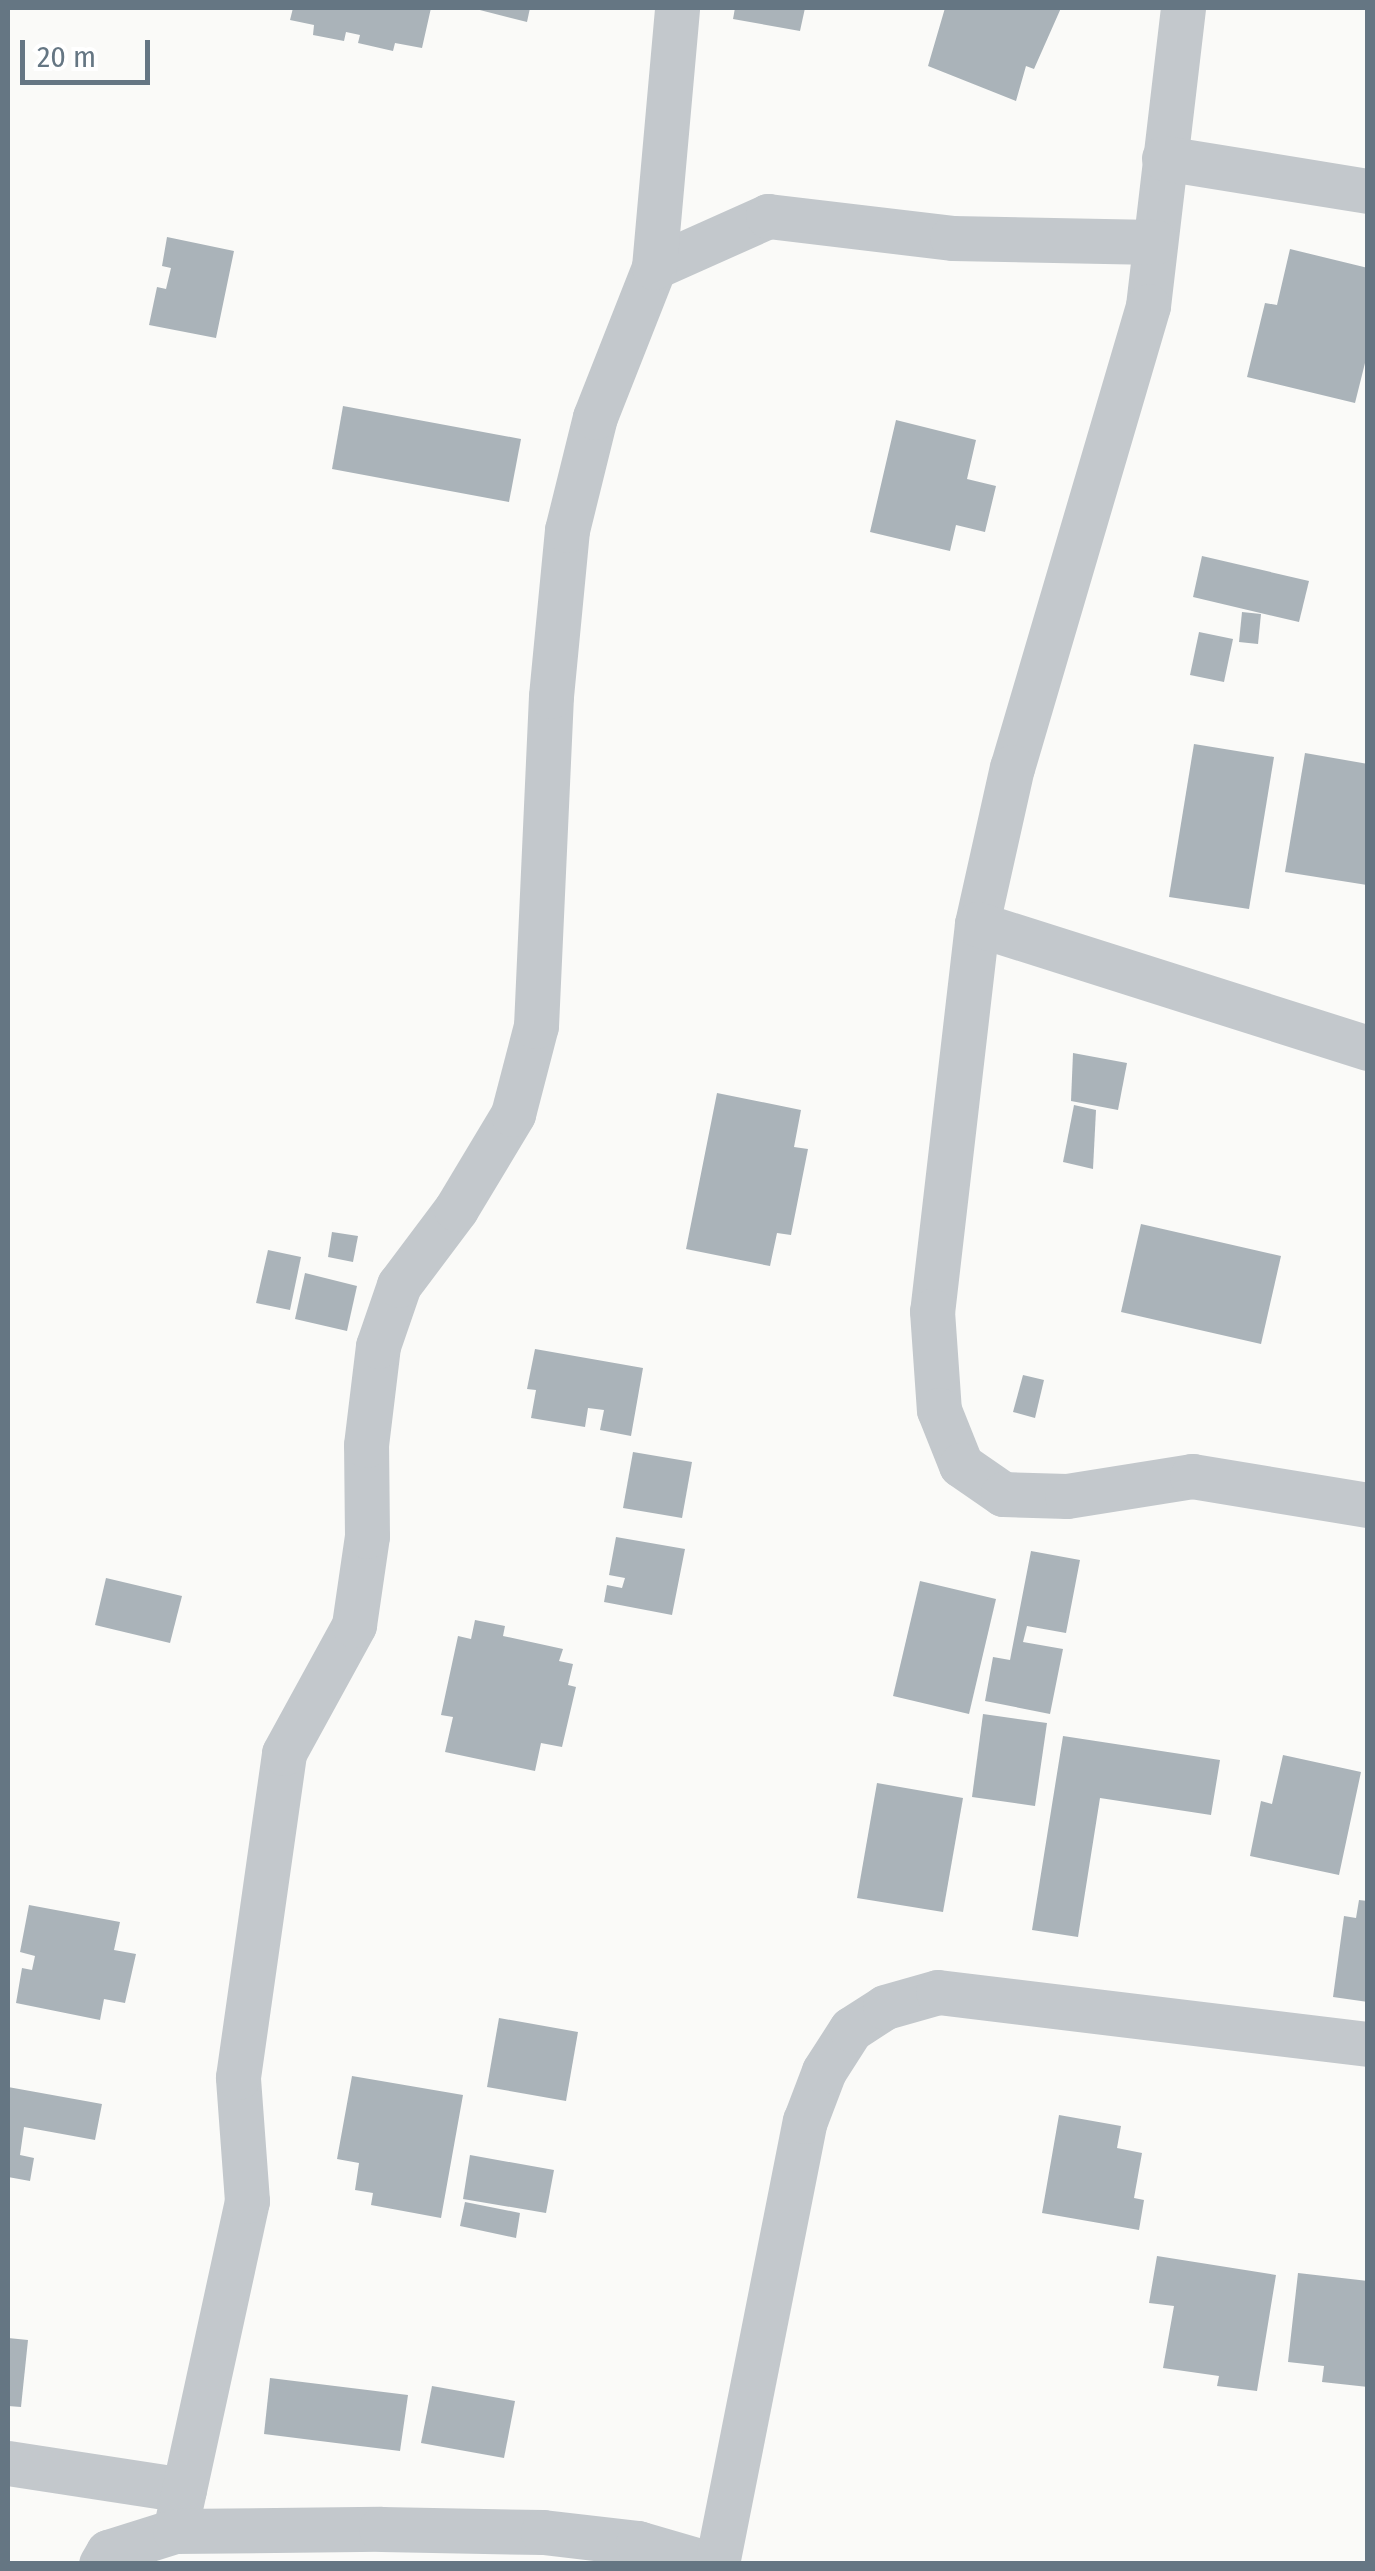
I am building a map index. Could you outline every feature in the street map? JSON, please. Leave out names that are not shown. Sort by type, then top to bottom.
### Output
[{"type":"street","points":[[100,2564],[108,2552],[180,2511],[247,2201],[238,2077],[284,1753],[354,1625],[367,1536],[366,1445],[378,1346],[399,1285],[456,1209],[513,1114],[536,1026],[551,696],[567,530],[595,417],[654,267],[677,8]]},
{"type":"street","points":[[1183,8],[1148,306],[1012,767],[977,924],[932,1311],[939,1410],[961,1466],[1003,1494],[1067,1496],[1192,1476],[1368,1505]]},
{"type":"street","points":[[1164,158],[1368,191]]},
{"type":"street","points":[[654,267],[768,216],[952,238],[1154,242]]},
{"type":"street","points":[[977,924],[1368,1048]]},
{"type":"street","points":[[8,2463],[180,2511],[543,2532],[638,2543],[714,2564],[806,2122],[824,2070],[851,2028],[884,2006],[938,1992],[1368,2044]]},
{"type":"building","points":[[293,8],[431,8],[422,48],[395,43],[393,51],[358,43],[360,35],[346,32],[344,41],[313,35],[314,25],[290,20]]},
{"type":"building","points":[[472,8],[530,8],[527,22]]},
{"type":"building","points":[[735,8],[805,8],[800,31],[733,19]]},
{"type":"building","points":[[945,8],[1061,8],[1034,69],[1026,66],[1016,101],[928,66]]},
{"type":"building","points":[[167,237],[234,251],[216,338],[149,325],[157,287],[166,289],[171,268],[162,266]]},
{"type":"building","points":[[1290,249],[1368,268],[1368,351],[1355,403],[1247,377],[1265,303],[1277,305]]},
{"type":"building","points":[[343,406],[521,439],[509,502],[332,469]]},
{"type":"building","points":[[896,420],[976,440],[967,479],[996,486],[985,532],[956,525],[950,551],[870,532]]},
{"type":"building","points":[[1202,556],[1309,581],[1299,622],[1193,597]]},
{"type":"building","points":[[1242,612],[1261,614],[1258,644],[1239,642]]},
{"type":"building","points":[[1199,632],[1233,639],[1224,682],[1190,675]]},
{"type":"building","points":[[1194,744],[1274,757],[1249,909],[1169,897]]},
{"type":"building","points":[[1305,753],[1368,764],[1367,885],[1285,872]]},
{"type":"building","points":[[1073,1053],[1127,1063],[1118,1110],[1071,1101]]},
{"type":"building","points":[[717,1093],[801,1110],[794,1147],[808,1149],[791,1235],[777,1233],[770,1266],[686,1249]]},
{"type":"building","points":[[1074,1105],[1096,1110],[1093,1169],[1063,1162]]},
{"type":"building","points":[[1141,1224],[1281,1256],[1261,1344],[1121,1312]]},
{"type":"building","points":[[332,1232],[358,1236],[353,1262],[328,1257]]},
{"type":"building","points":[[268,1250],[301,1257],[290,1310],[256,1303]]},
{"type":"building","points":[[305,1273],[357,1286],[347,1331],[295,1319]]},
{"type":"building","points":[[535,1349],[643,1368],[631,1436],[600,1430],[604,1410],[588,1408],[585,1427],[531,1418],[536,1390],[527,1389]]},
{"type":"building","points":[[1023,1375],[1044,1380],[1035,1418],[1013,1412]]},
{"type":"building","points":[[633,1452],[692,1462],[682,1518],[623,1508]]},
{"type":"building","points":[[616,1537],[685,1549],[672,1615],[604,1602],[607,1585],[622,1588],[625,1578],[609,1575]]},
{"type":"building","points":[[1031,1551],[1080,1560],[1066,1633],[1027,1626],[1023,1642],[1063,1649],[1050,1714],[985,1701],[993,1657],[1010,1660]]},
{"type":"building","points":[[106,1578],[182,1596],[170,1643],[95,1625]]},
{"type":"building","points":[[920,1581],[996,1599],[969,1714],[893,1696]]},
{"type":"building","points":[[475,1620],[505,1626],[503,1636],[563,1649],[559,1661],[573,1664],[568,1685],[576,1687],[562,1747],[541,1743],[535,1771],[445,1752],[453,1717],[441,1715],[458,1636],[471,1639]]},
{"type":"building","points":[[983,1714],[1047,1723],[1035,1806],[972,1797]]},
{"type":"building","points":[[1063,1736],[1220,1760],[1211,1815],[1100,1798],[1078,1937],[1032,1930]]},
{"type":"building","points":[[1283,1755],[1361,1772],[1339,1875],[1250,1856],[1261,1801],[1272,1804]]},
{"type":"building","points":[[877,1783],[963,1798],[943,1912],[857,1898]]},
{"type":"building","points":[[1359,1900],[1368,1901],[1368,2002],[1333,1997],[1344,1916],[1356,1918]]},
{"type":"building","points":[[29,1905],[120,1922],[114,1950],[136,1954],[125,2003],[104,1999],[100,2020],[16,2003],[22,1968],[32,1970],[35,1956],[20,1952]]},
{"type":"building","points":[[499,2018],[578,2032],[566,2101],[487,2087]]},
{"type":"building","points":[[352,2076],[463,2095],[441,2218],[371,2205],[373,2193],[355,2190],[359,2163],[337,2159]]},
{"type":"building","points":[[8,2087],[102,2104],[95,2140],[24,2127],[20,2155],[34,2158],[30,2181],[8,2177]]},
{"type":"building","points":[[1059,2115],[1121,2126],[1117,2148],[1142,2153],[1134,2198],[1144,2200],[1139,2230],[1042,2213]]},
{"type":"building","points":[[470,2155],[554,2170],[546,2213],[463,2199]]},
{"type":"building","points":[[465,2202],[520,2213],[516,2238],[460,2226]]},
{"type":"building","points":[[1157,2256],[1276,2275],[1257,2391],[1217,2386],[1219,2376],[1163,2368],[1174,2306],[1149,2303]]},
{"type":"building","points":[[1298,2273],[1368,2281],[1368,2387],[1322,2382],[1324,2366],[1288,2362]]},
{"type":"building","points":[[8,2338],[28,2340],[21,2407],[8,2406]]},
{"type":"building","points":[[270,2378],[408,2395],[400,2451],[264,2434]]},
{"type":"building","points":[[432,2386],[515,2401],[504,2458],[421,2443]]}]
